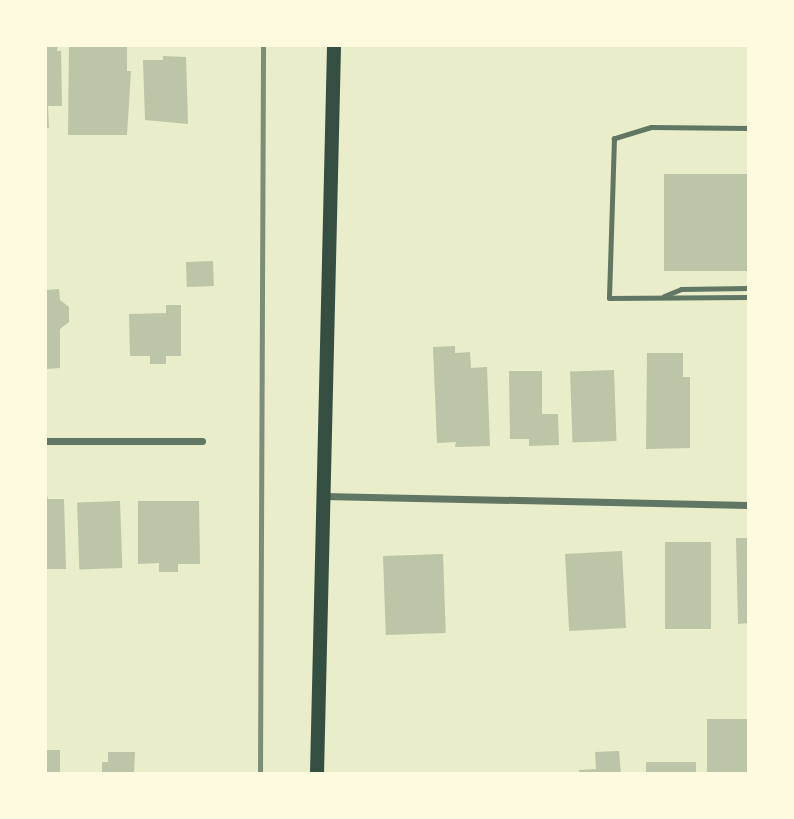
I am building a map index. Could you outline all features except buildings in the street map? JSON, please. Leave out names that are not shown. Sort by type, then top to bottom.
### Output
[{"type":"main road","points":[[317,774],[334,46]]},
{"type":"street","points":[[46,441],[202,441]]},
{"type":"street","points":[[323,496],[748,505]]},
{"type":"lane","points":[[748,128],[652,127],[614,138],[609,298],[748,297]]},
{"type":"lane","points":[[661,298],[681,289],[748,288]]},
{"type":"railway","points":[[260,774],[263,46]]}]
